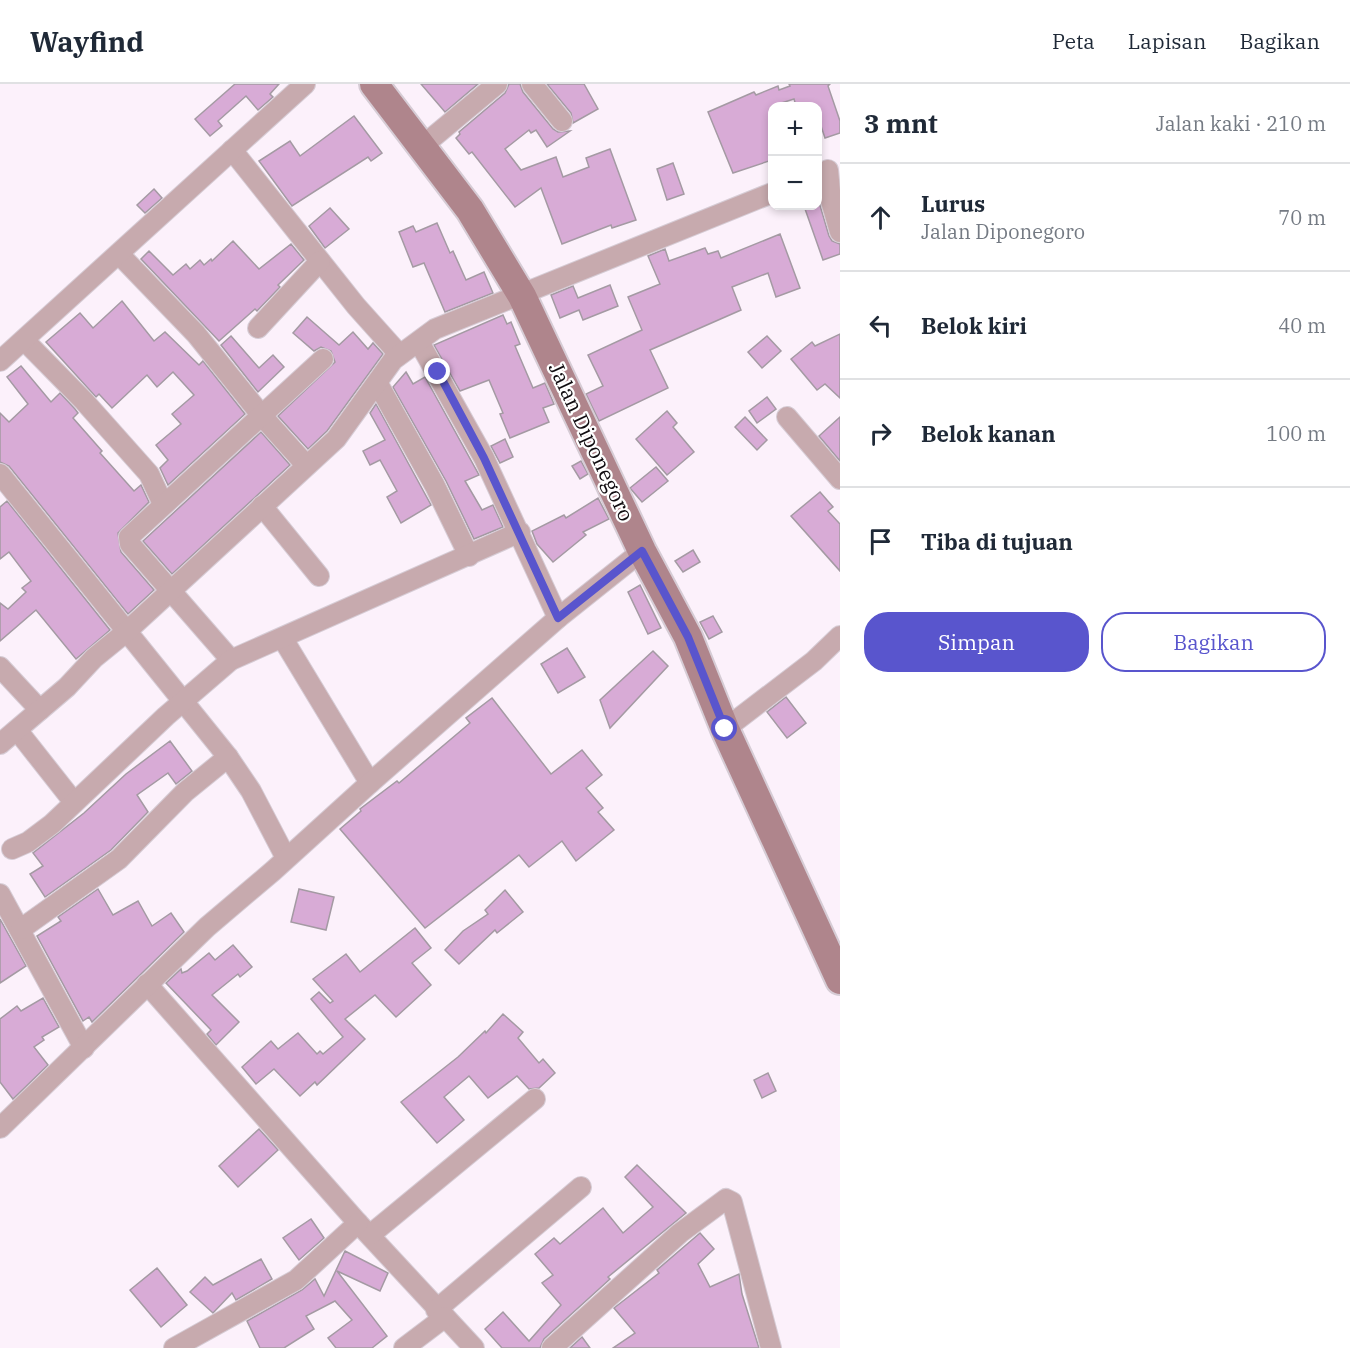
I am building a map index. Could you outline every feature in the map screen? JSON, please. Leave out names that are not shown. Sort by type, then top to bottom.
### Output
[{"type":"street","points":[[0,361],[306,84]]},
{"type":"street","name":"Jalan Diponegoro","points":[[374,84],[420,148],[470,210],[522,296],[642,551],[688,637],[725,729],[840,980]]},
{"type":"street","points":[[420,148],[497,84]]},
{"type":"street","points":[[532,84],[562,121]]},
{"type":"street","points":[[232,150],[320,261],[399,354]]},
{"type":"street","points":[[828,170],[831,201],[840,232]]},
{"type":"street","points":[[0,744],[67,687],[94,658],[126,632],[336,439],[399,354],[435,329],[522,296],[768,195]]},
{"type":"street","points":[[119,254],[196,334],[262,416],[306,465]]},
{"type":"street","points":[[258,328],[320,261]]},
{"type":"street","points":[[24,340],[84,401],[149,474],[163,504]]},
{"type":"street","points":[[419,342],[484,458],[558,618]]},
{"type":"street","points":[[231,660],[129,541],[136,530],[163,504],[323,359]]},
{"type":"street","points":[[378,384],[435,486],[469,556]]},
{"type":"street","points":[[787,417],[840,479]]},
{"type":"street","points":[[0,474],[228,757],[251,791],[286,858]]},
{"type":"street","points":[[262,506],[319,576]]},
{"type":"street","points":[[12,849],[28,842],[52,824],[73,801],[231,660],[283,639],[520,532]]},
{"type":"street","points":[[0,1128],[207,927],[558,618],[642,551]]},
{"type":"street","points":[[725,729],[814,661],[840,636]]},
{"type":"street","points":[[283,639],[370,783]]},
{"type":"street","points":[[0,667],[40,710]]},
{"type":"street","points":[[17,730],[73,801]]},
{"type":"street","points":[[21,929],[119,860],[184,792],[228,757]]},
{"type":"street","points":[[0,894],[84,1048]]},
{"type":"street","points":[[147,984],[364,1229],[474,1348]]},
{"type":"street","points":[[174,1348],[296,1280],[535,1099]]},
{"type":"street","points":[[404,1348],[581,1187]]},
{"type":"street","points":[[552,1348],[680,1233],[726,1199],[732,1202],[771,1348]]},
{"type":"building","points":[[235,84],[279,84],[270,94],[273,97],[258,110],[246,96],[218,121],[222,126],[210,136],[195,119]]},
{"type":"building","points":[[421,84],[478,84],[445,112]]},
{"type":"building","points":[[509,84],[520,84],[523,92],[553,129],[558,132],[570,131],[547,147],[536,130],[531,133],[529,130],[505,149],[521,170],[556,157],[563,177],[589,167],[586,158],[610,149],[636,220],[612,228],[611,225],[562,244],[541,188],[515,207],[472,152],[469,154],[456,138],[459,132],[505,93]]},
{"type":"building","points":[[547,84],[584,84],[598,109],[573,123],[571,113]]},
{"type":"building","points":[[789,84],[830,84],[828,86],[840,121],[840,133],[825,138],[822,129],[822,102],[795,102],[794,99],[785,102],[768,102],[768,161],[733,173],[708,112],[754,92],[756,95],[778,86],[779,90],[790,86]]},
{"type":"building","points":[[354,116],[382,153],[371,161],[368,157],[292,206],[259,161],[290,141],[300,156]]},
{"type":"building","points":[[673,163],[684,194],[667,200],[657,169]]},
{"type":"building","points":[[154,189],[162,198],[145,213],[137,205]]},
{"type":"building","points":[[330,208],[349,229],[325,248],[309,226]]},
{"type":"building","points":[[805,210],[821,210],[829,236],[832,241],[840,244],[840,254],[823,260]]},
{"type":"building","points":[[437,223],[450,253],[453,251],[466,280],[484,272],[493,293],[445,312],[424,263],[413,267],[399,232],[413,226],[416,232]]},
{"type":"building","points":[[780,234],[800,288],[776,297],[768,273],[732,287],[741,310],[650,350],[668,388],[599,421],[586,394],[603,386],[588,355],[642,330],[628,297],[660,284],[648,256],[665,249],[669,261],[705,248],[708,254],[718,251],[721,258]]},
{"type":"building","points":[[233,241],[259,269],[291,244],[304,260],[278,285],[280,287],[257,311],[255,309],[219,341],[141,259],[149,251],[173,275],[186,264],[190,269],[200,260],[204,265],[211,259],[212,261]]},
{"type":"building","points":[[610,285],[618,306],[583,320],[579,310],[560,318],[551,295],[573,286],[578,298]]},
{"type":"building","points":[[122,301],[154,341],[165,332],[199,365],[203,361],[245,414],[168,485],[160,468],[168,460],[156,445],[181,424],[172,414],[194,395],[173,372],[157,387],[147,375],[112,408],[99,394],[96,397],[46,342],[80,313],[93,328]]},
{"type":"building","points":[[503,315],[507,324],[511,322],[520,344],[515,346],[533,388],[545,383],[554,404],[543,408],[549,422],[510,438],[500,414],[503,413],[489,380],[460,391],[434,345]]},
{"type":"building","points":[[307,317],[339,345],[353,332],[368,349],[373,343],[383,354],[327,431],[308,449],[278,416],[335,362],[331,351],[321,347],[314,351],[293,333]]},
{"type":"building","points":[[840,334],[840,398],[825,384],[817,390],[791,359],[812,342],[815,346]]},
{"type":"building","points":[[231,336],[259,368],[273,355],[284,367],[258,392],[221,345]]},
{"type":"building","points":[[767,336],[781,351],[762,368],[748,352]]},
{"type":"building","points":[[21,366],[51,402],[60,393],[78,413],[73,418],[102,451],[100,453],[134,491],[141,485],[149,502],[118,533],[121,552],[154,590],[128,614],[9,466],[0,462],[0,413],[9,422],[28,404],[7,377]]},
{"type":"building","points":[[406,372],[413,384],[425,377],[479,475],[465,481],[482,510],[493,505],[503,527],[474,539],[446,481],[393,387]]},
{"type":"building","points":[[767,397],[776,409],[757,423],[749,411]]},
{"type":"building","points":[[376,404],[431,505],[401,523],[387,497],[397,491],[380,460],[370,465],[363,451],[385,440],[370,413]]},
{"type":"building","points":[[667,411],[677,423],[673,427],[694,452],[667,475],[636,439]]},
{"type":"building","points":[[745,417],[767,440],[757,450],[735,427]]},
{"type":"building","points":[[840,417],[840,461],[819,436]]},
{"type":"building","points":[[261,432],[290,465],[172,574],[143,541]]},
{"type":"building","points":[[505,439],[513,457],[500,463],[491,446]]},
{"type":"building","points":[[581,461],[588,474],[580,479],[572,466]]},
{"type":"building","points":[[656,467],[668,481],[642,502],[630,488]]},
{"type":"building","points":[[820,492],[833,507],[828,511],[840,524],[840,571],[791,516]]},
{"type":"building","points":[[598,498],[609,519],[583,532],[586,535],[553,562],[537,544],[532,531],[564,515],[566,518]]},
{"type":"building","points":[[7,501],[110,630],[76,659],[36,610],[0,641],[0,603],[8,609],[26,592],[22,588],[31,581],[9,552],[0,559],[0,507]]},
{"type":"building","points":[[693,550],[700,562],[683,572],[675,561]]},
{"type":"building","points":[[640,585],[661,628],[648,634],[628,592]]},
{"type":"building","points":[[713,616],[722,632],[709,639],[700,622]]},
{"type":"building","points":[[567,648],[585,677],[558,693],[541,664]]},
{"type":"building","points":[[653,651],[668,666],[610,728],[600,700]]},
{"type":"building","points":[[786,697],[806,723],[787,738],[767,712]]},
{"type":"building","points":[[492,698],[551,774],[582,750],[602,775],[586,788],[603,808],[598,812],[614,830],[576,861],[562,841],[529,867],[519,855],[425,928],[340,829],[361,811],[360,809],[397,781],[399,783],[470,723],[466,718]]},
{"type":"building","points":[[170,741],[192,771],[176,784],[168,773],[137,795],[148,812],[111,850],[45,897],[30,874],[43,866],[33,853],[84,813],[126,774]]},
{"type":"building","points":[[98,889],[113,915],[138,901],[152,926],[171,913],[184,932],[92,1022],[89,1017],[83,1021],[37,936],[61,921],[58,917]]},
{"type":"building","points":[[299,889],[334,897],[326,930],[291,922]]},
{"type":"building","points":[[505,890],[523,912],[497,933],[495,930],[459,964],[445,950],[463,931],[488,914],[485,910]]},
{"type":"building","points":[[0,919],[26,966],[0,983]]},
{"type":"building","points":[[415,928],[431,948],[412,963],[431,985],[396,1017],[375,995],[345,1019],[365,1039],[317,1085],[315,1082],[300,1096],[274,1069],[256,1084],[242,1067],[271,1041],[278,1049],[298,1033],[317,1054],[320,1051],[323,1054],[343,1037],[311,999],[319,992],[330,1003],[333,1001],[313,979],[346,954],[360,972]]},
{"type":"building","points":[[233,945],[252,967],[240,977],[238,974],[212,995],[239,1022],[216,1045],[207,1034],[211,1030],[166,983],[181,969],[182,973],[187,971],[209,953],[215,960]]},
{"type":"building","points":[[43,998],[59,1027],[42,1037],[44,1040],[34,1047],[48,1065],[13,1099],[0,1082],[0,1019],[17,1006],[21,1011]]},
{"type":"building","points":[[503,1014],[523,1032],[518,1038],[539,1063],[543,1059],[555,1073],[539,1088],[529,1089],[517,1076],[488,1098],[469,1076],[444,1097],[464,1120],[437,1143],[401,1102],[458,1057],[485,1031],[486,1033]]},
{"type":"building","points":[[768,1073],[776,1091],[762,1098],[754,1080]]},
{"type":"building","points":[[259,1129],[278,1150],[238,1187],[219,1166]]},
{"type":"building","points":[[637,1165],[686,1213],[608,1277],[610,1279],[544,1339],[540,1348],[502,1348],[485,1329],[503,1312],[529,1341],[561,1305],[542,1283],[553,1275],[535,1254],[554,1238],[560,1244],[603,1208],[623,1233],[653,1207],[625,1177]]},
{"type":"building","points":[[311,1219],[324,1238],[299,1260],[283,1238]]},
{"type":"building","points":[[700,1233],[714,1249],[698,1264],[710,1287],[739,1274],[742,1294],[759,1348],[613,1348],[635,1333],[614,1308],[659,1273],[657,1270]]},
{"type":"building","points":[[345,1251],[388,1273],[380,1291],[337,1271],[387,1336],[372,1348],[336,1348],[328,1338],[352,1320],[335,1301],[306,1316],[314,1329],[284,1348],[260,1348],[247,1321],[302,1290],[315,1279],[324,1296]]},
{"type":"building","points":[[261,1259],[272,1279],[236,1300],[232,1293],[213,1313],[190,1292],[205,1277],[213,1285]]},
{"type":"building","points":[[157,1268],[187,1305],[161,1327],[130,1290]]},
{"type":"building","points":[[582,1337],[590,1348],[570,1348]]},
{"type":"route","points":[[438,372],[484,458],[558,618],[642,551],[688,637],[725,729]]}]
